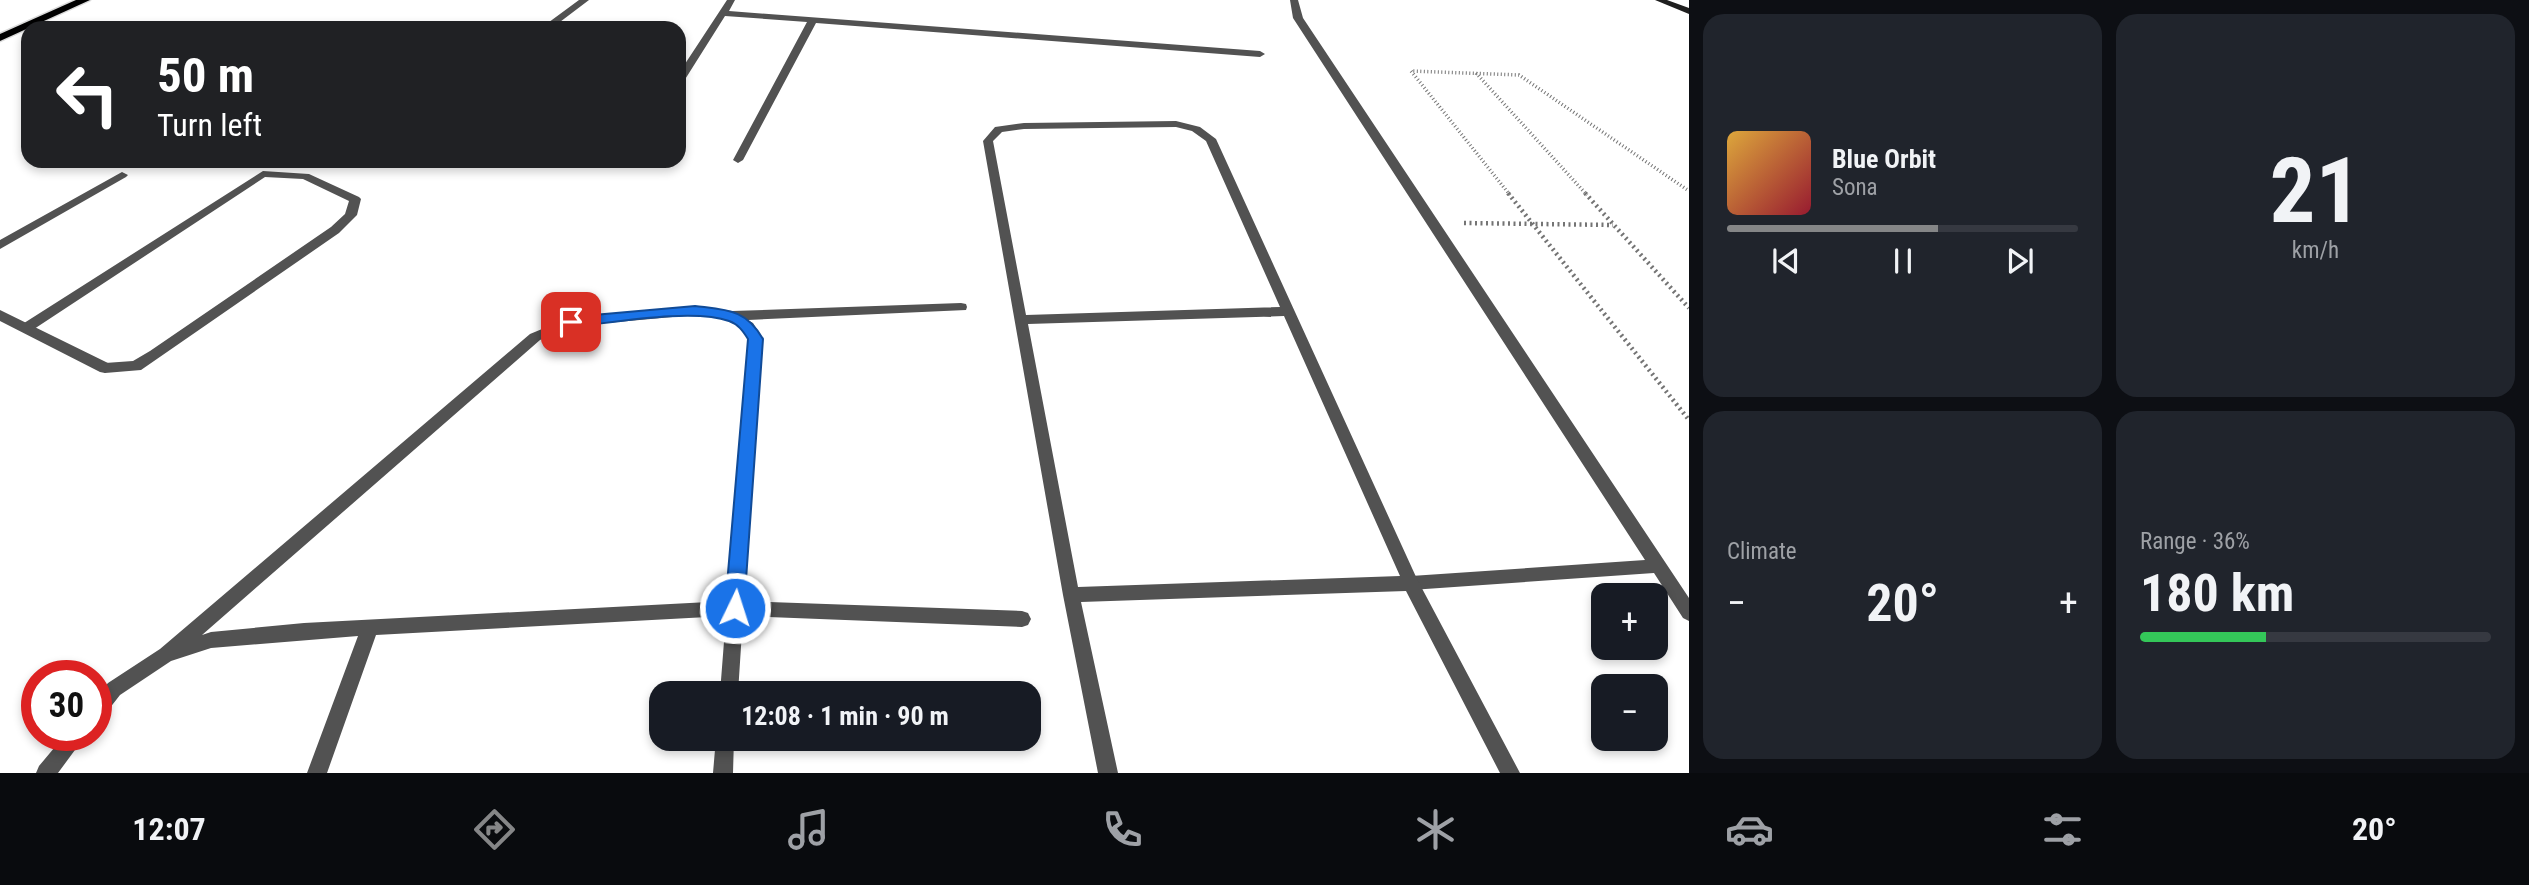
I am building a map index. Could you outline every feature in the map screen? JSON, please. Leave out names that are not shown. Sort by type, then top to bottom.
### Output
[{"type":"main road","points":[[38,21],[85,0]]},
{"type":"main road","points":[[0,38],[21,29]]},
{"type":"street","points":[[556,21],[585,0]]},
{"type":"street","points":[[686,70],[731,0]]},
{"type":"street","points":[[1294,0],[1298,18],[1689,613]]},
{"type":"street","points":[[1659,0],[1689,11]]},
{"type":"street","points":[[723,13],[1259,54]]},
{"type":"street","points":[[738,160],[813,20]]},
{"type":"street","points":[[1108,773],[1071,595],[988,141],[999,129],[1024,126],[1176,124],[1196,129],[1211,139],[1411,583],[1510,773]]},
{"type":"street","points":[[0,316],[105,368],[136,366],[335,230],[351,215],[355,199],[305,176],[263,174],[26,328]]},
{"type":"street","points":[[0,245],[122,175]]},
{"type":"street","points":[[112,692],[166,655],[535,337],[571,322],[695,311],[732,316],[961,307]]},
{"type":"street","points":[[1021,320],[1289,311]]},
{"type":"street","points":[[730,681],[756,339],[748,326],[732,316]]},
{"type":"street","points":[[1071,595],[1411,583],[1658,566]]},
{"type":"street","points":[[166,655],[211,640],[304,631],[735,608],[1022,618]]},
{"type":"street","points":[[317,773],[370,628]]},
{"type":"street","points":[[46,773],[64,751]]},
{"type":"street","points":[[723,773],[724,751]]},
{"type":"path","points":[[1689,191],[1519,75],[1411,71],[1689,420]]},
{"type":"path","points":[[1476,73],[1689,309]]},
{"type":"path","points":[[1432,222],[1614,225]]},
{"type":"route","points":[[571,322],[695,311],[732,316],[748,326],[756,339],[735,608]]}]
